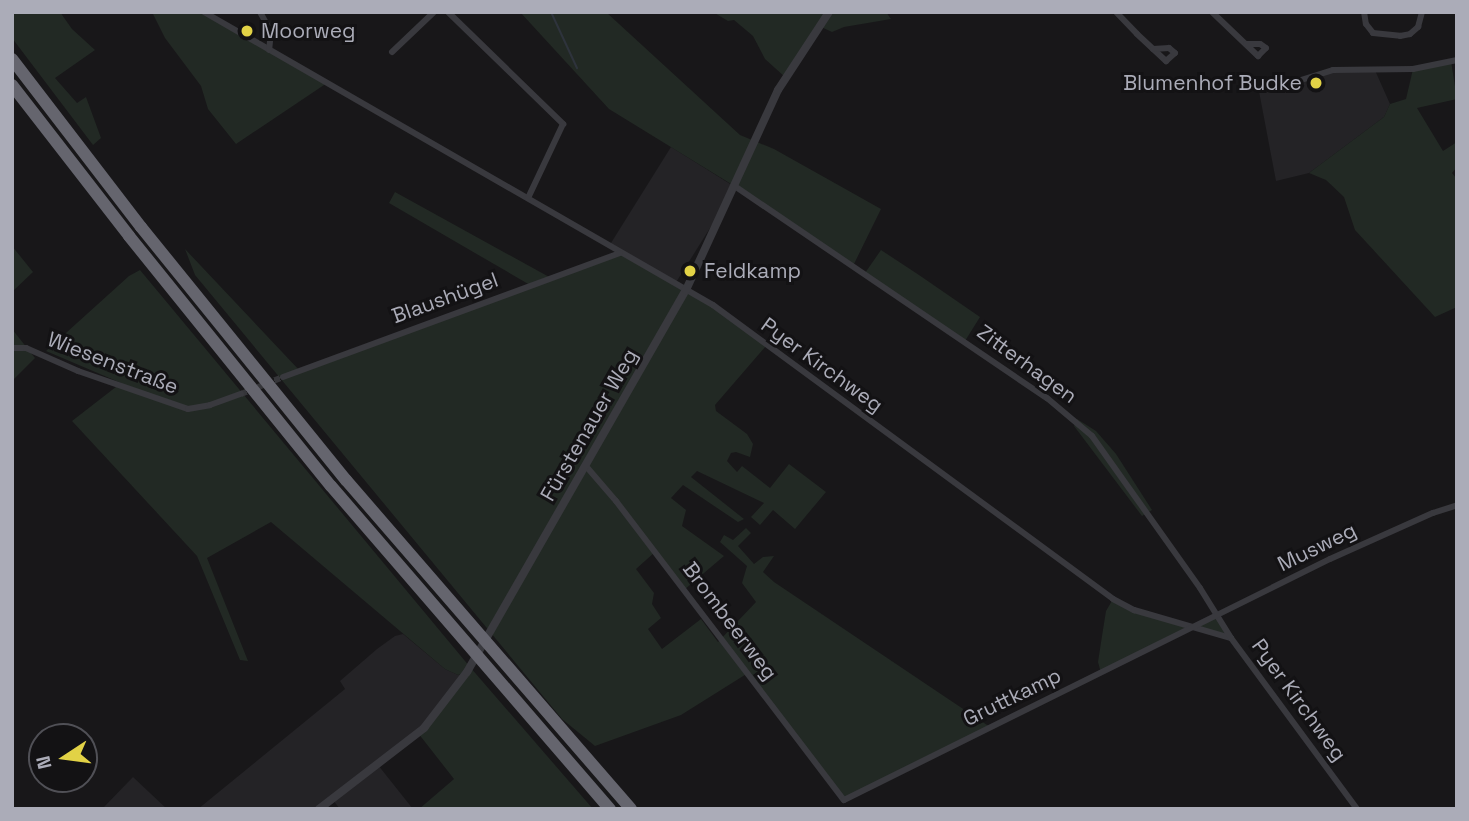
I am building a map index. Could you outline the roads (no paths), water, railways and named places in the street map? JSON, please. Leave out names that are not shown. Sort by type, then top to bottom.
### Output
[{"type":"highway","points":[[12,59],[167,258],[346,480],[631,809]]},
{"type":"highway","points":[[12,85],[331,486],[610,809]]},
{"type":"street","name":"Pyer Kirchweg","points":[[204,12],[713,305],[1113,599],[1135,610],[1231,638],[1357,809]]},
{"type":"street","points":[[260,12],[271,32],[269,50]]},
{"type":"street","points":[[392,52],[434,12]]},
{"type":"street","points":[[448,12],[563,124],[527,198]]},
{"type":"street","name":"Fürstenauer Weg","points":[[318,809],[424,728],[457,686],[687,289],[736,187],[778,90],[829,12]]},
{"type":"street","points":[[1116,12],[1153,49]]},
{"type":"street","points":[[1212,12],[1246,44]]},
{"type":"street","points":[[1364,12],[1368,29],[1373,33],[1400,36],[1410,34],[1418,27],[1422,12]]},
{"type":"street","points":[[1285,85],[1333,70],[1413,69],[1457,60]]},
{"type":"street","name":"Zitterhagen","points":[[736,187],[1037,390],[1091,436],[1219,616],[1231,638]]},
{"type":"street","name":"Blaushügel","points":[[283,377],[620,253]]},
{"type":"street","name":"Wiesenstraße","points":[[12,348],[26,348],[78,371],[188,409],[210,405],[241,394]]},
{"type":"street","name":"Brombeerweg","points":[[585,466],[616,501],[844,800]]},
{"type":"street","name":"Musweg","points":[[1196,626],[1330,559],[1457,505]]},
{"type":"street","name":"Gruttkamp","points":[[844,800],[1196,626]]},
{"type":"waterway","points":[[551,12],[577,68]]},
{"type":"tunnel","points":[[241,394],[283,377]]},
{"type":"place","name":"Moorweg","points":[[247,31]]},
{"type":"place","name":"Blumenhof Budke","points":[[1316,83]]},
{"type":"place","name":"Feldkamp","points":[[690,271]]}]
